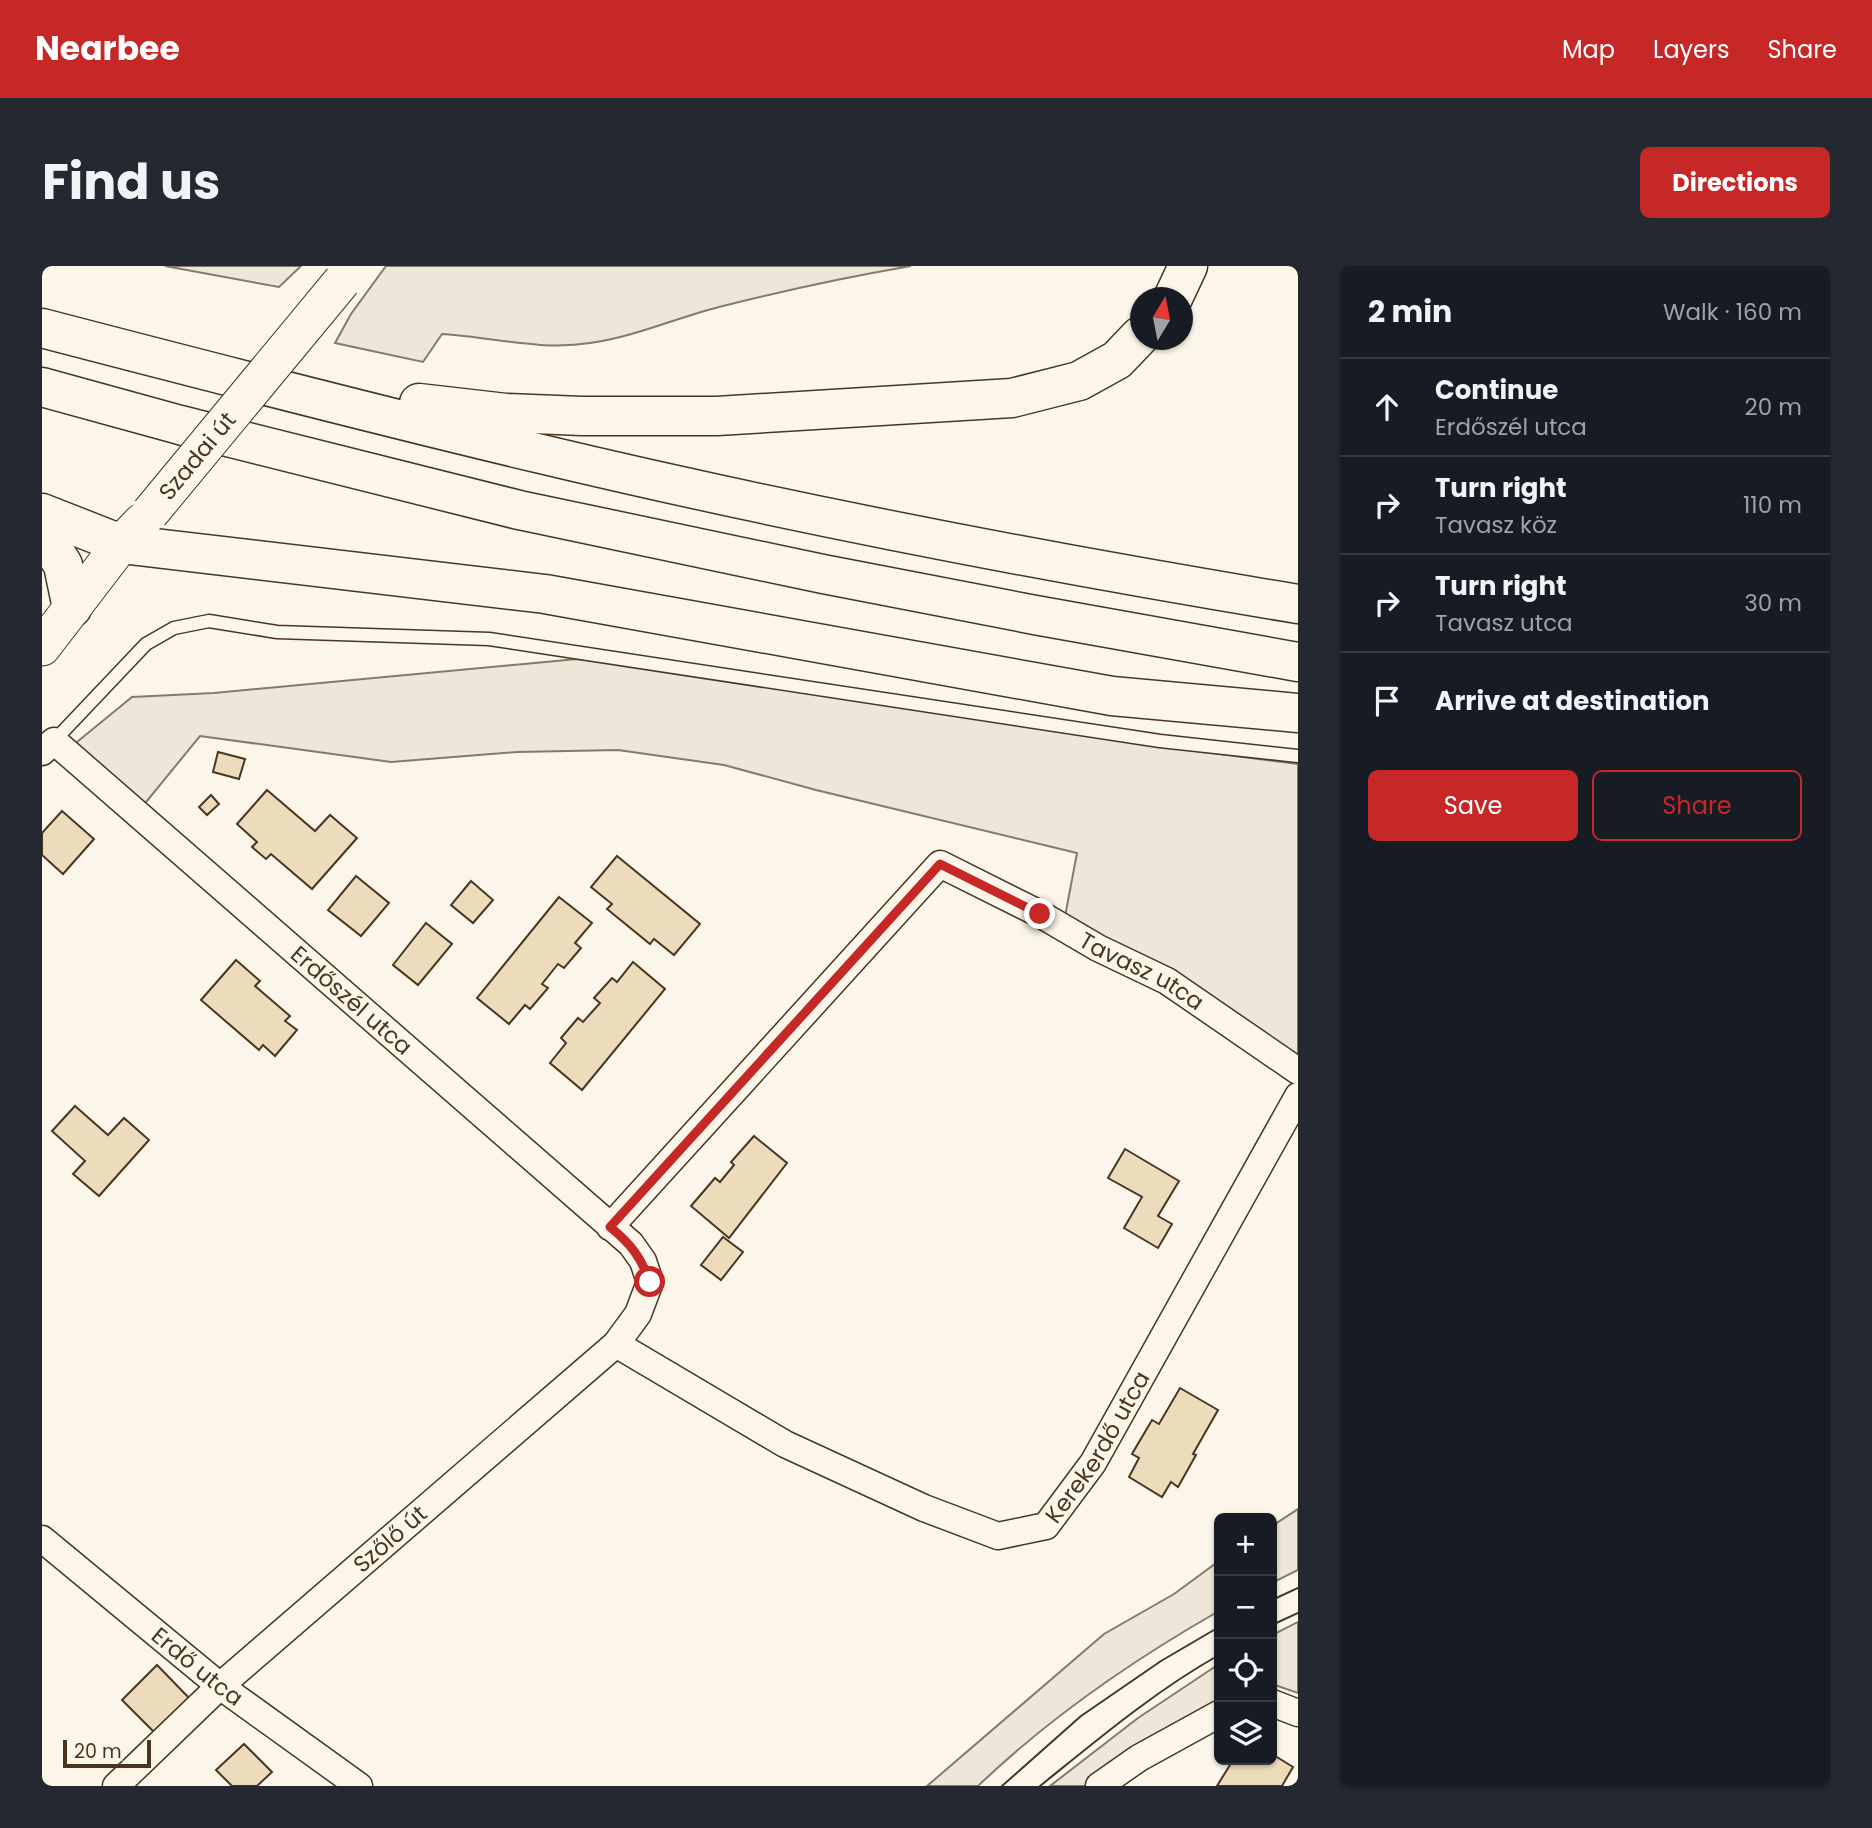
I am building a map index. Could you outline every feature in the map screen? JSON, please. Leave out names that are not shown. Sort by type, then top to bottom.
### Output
[{"type":"highway","points":[[1178,287],[1188,266]]},
{"type":"highway","points":[[42,328],[540,454],[848,521],[1298,604]]},
{"type":"highway","points":[[316,399],[399,401],[506,413],[570,416],[717,416],[1012,398],[1079,381],[1117,359],[1130,346]]},
{"type":"highway","points":[[42,387],[180,425],[519,510],[863,581],[1298,662]]},
{"type":"highway","points":[[42,513],[121,544],[545,594],[1112,696],[1298,713]]},
{"type":"highway","points":[[42,531],[63,565],[72,608]]},
{"type":"street","name":"Szadai út","points":[[42,647],[121,544],[150,513],[348,274]]},
{"type":"street","name":"Erdőszél utca","points":[[48,746],[631,1244],[642,1261],[650,1282]]},
{"type":"street","name":"Tavasz utca","points":[[610,1227],[940,864],[1040,914],[1098,948],[1167,981],[1298,1072]]},
{"type":"street","name":"Kerekerdő utca","points":[[616,1344],[785,1444],[924,1508],[998,1536],[1046,1526],[1093,1463],[1298,1096]]},
{"type":"street","name":"Szőlő út","points":[[116,1786],[220,1686],[616,1344],[638,1314],[650,1282]]},
{"type":"street","name":"Erdő utca","points":[[42,1539],[220,1686],[359,1786]]},
{"type":"street","points":[[1277,1705],[1298,1713]]},
{"type":"street","points":[[1099,1786],[1139,1758],[1214,1717]]},
{"type":"lane","points":[[48,746],[146,644],[174,628],[209,621],[298,634],[489,639],[1160,741],[1298,757]]},
{"type":"shaded area","points":[[165,266],[301,266],[279,287]]},
{"type":"shaded area","points":[[386,266],[911,266],[743,301],[590,343],[534,344],[442,334],[423,362],[335,343],[351,314]]},
{"type":"shaded area","points":[[577,659],[889,697],[1134,743],[1298,764],[1298,1063],[1064,922],[1077,853],[724,765],[618,750],[517,752],[391,762],[200,736],[142,807],[72,746],[132,697],[214,693]]},
{"type":"shaded area","points":[[1298,1509],[1298,1570],[1277,1580],[1277,1576],[1277,1523]]},
{"type":"shaded area","points":[[1214,1565],[1214,1614],[1155,1649],[1093,1691],[1034,1736],[978,1786],[927,1786],[1104,1634],[1174,1594]]},
{"type":"shaded area","points":[[1298,1622],[1298,1693],[1277,1686],[1277,1632]]},
{"type":"shaded area","points":[[1214,1667],[1214,1705],[1089,1786],[1050,1786],[1138,1718]]},
{"type":"building","points":[[218,752],[245,759],[239,779],[213,772]]},
{"type":"building","points":[[267,790],[315,831],[330,815],[357,838],[312,889],[271,854],[266,859],[252,847],[257,842],[237,824]]},
{"type":"building","points":[[211,795],[219,804],[207,815],[199,807]]},
{"type":"building","points":[[62,811],[94,839],[63,874],[42,855],[42,833]]},
{"type":"building","points":[[617,856],[700,924],[674,955],[654,939],[650,944],[607,909],[612,904],[591,887]]},
{"type":"building","points":[[356,876],[389,903],[361,936],[328,910]]},
{"type":"building","points":[[471,881],[493,900],[473,923],[451,905]]},
{"type":"building","points":[[559,897],[592,923],[575,943],[581,948],[564,968],[558,964],[542,984],[548,988],[530,1009],[525,1005],[509,1024],[477,998]]},
{"type":"building","points":[[426,923],[452,944],[418,985],[393,965]]},
{"type":"building","points":[[236,960],[260,981],[255,986],[290,1016],[285,1021],[297,1030],[275,1056],[263,1045],[259,1050],[201,1000]]},
{"type":"building","points":[[633,962],[665,989],[582,1090],[550,1063],[566,1043],[561,1038],[578,1018],[583,1022],[600,1003],[594,998],[612,978],[617,982]]},
{"type":"building","points":[[75,1106],[108,1135],[124,1118],[149,1140],[99,1196],[73,1174],[85,1161],[52,1131]]},
{"type":"building","points":[[754,1136],[787,1163],[729,1238],[691,1206],[715,1178],[720,1182],[734,1165],[731,1162]]},
{"type":"building","points":[[1125,1149],[1179,1181],[1158,1216],[1172,1224],[1158,1248],[1124,1228],[1142,1197],[1108,1178]]},
{"type":"building","points":[[723,1237],[743,1252],[721,1280],[701,1265]]},
{"type":"building","points":[[1180,1388],[1218,1410],[1178,1487],[1171,1482],[1162,1497],[1129,1477],[1139,1458],[1132,1454],[1152,1420],[1159,1424]]},
{"type":"building","points":[[157,1665],[192,1701],[158,1736],[122,1700]]},
{"type":"building","points":[[244,1744],[272,1772],[257,1786],[232,1786],[216,1770]]},
{"type":"building","points":[[1277,1757],[1293,1767],[1282,1786],[1217,1786],[1230,1765],[1277,1765]]},
{"type":"tram line","points":[[1277,1598],[1298,1588]]},
{"type":"tram line","points":[[1277,1623],[1298,1613]]},
{"type":"tram line","points":[[1002,1786],[1081,1716],[1161,1661],[1214,1630]]},
{"type":"tram line","points":[[1040,1786],[1149,1700],[1214,1658]]},
{"type":"route","points":[[650,1282],[642,1261],[631,1244],[610,1227],[940,864],[1040,914]]}]
